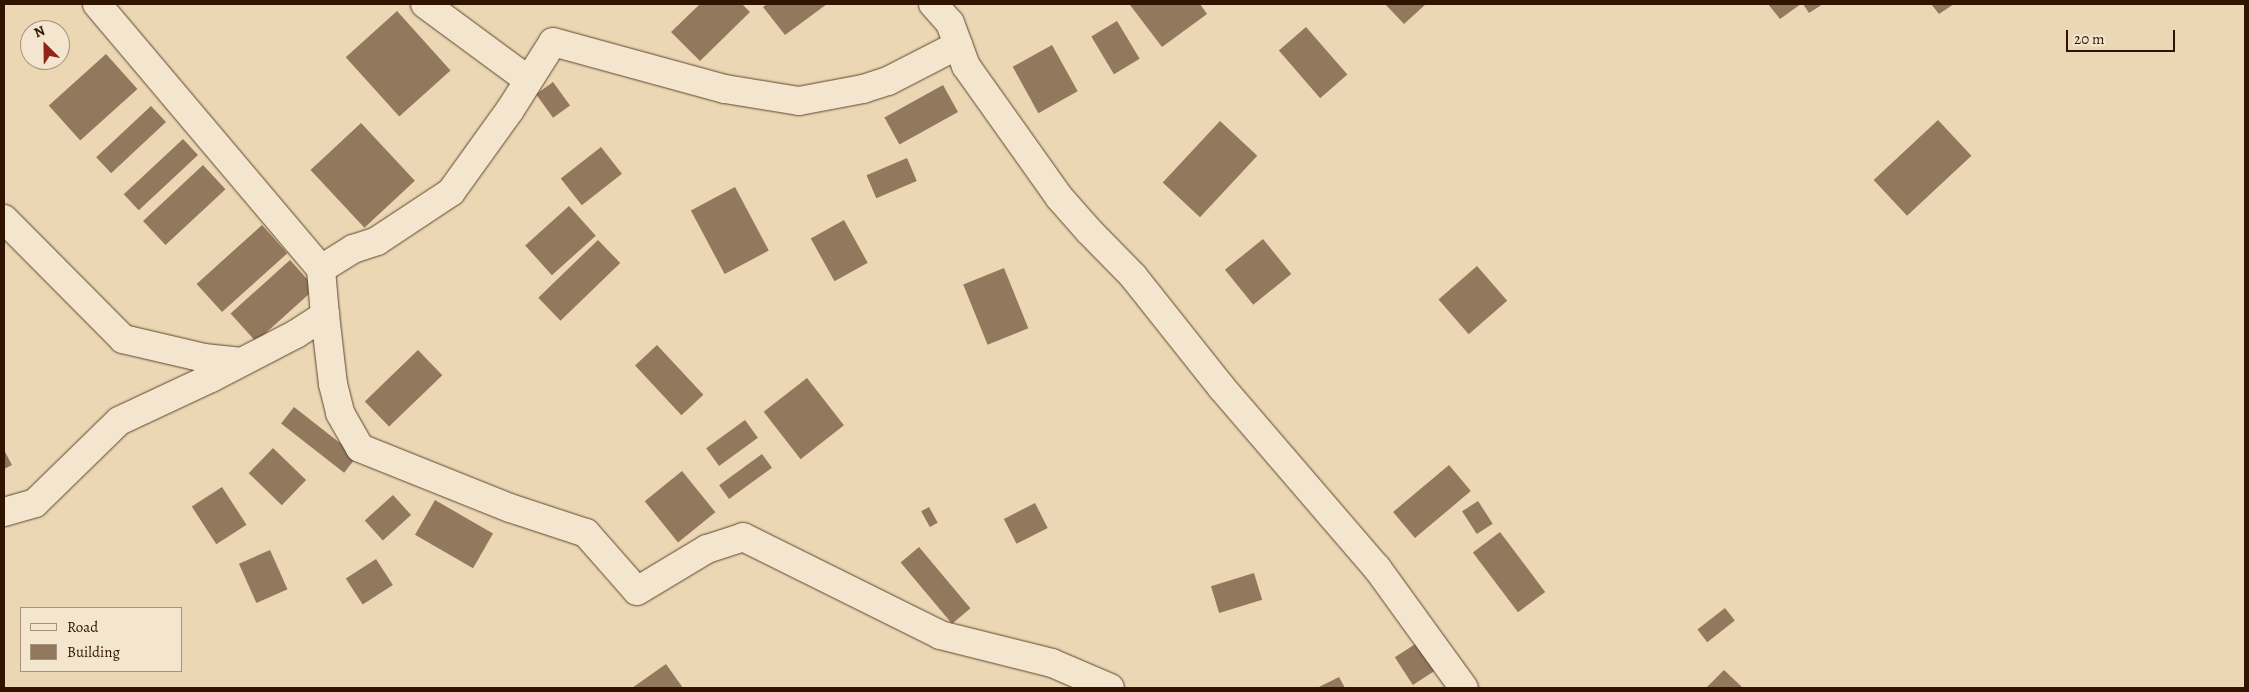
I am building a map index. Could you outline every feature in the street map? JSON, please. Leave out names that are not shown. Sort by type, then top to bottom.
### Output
[{"type":"street","points":[[97,4],[321,269],[333,384],[340,413],[360,448],[510,508],[586,534],[637,590],[707,549],[743,537],[940,635],[1052,663],[1110,688]]},
{"type":"street","points":[[426,4],[528,80]]},
{"type":"street","points":[[933,4],[950,22],[966,66],[1059,197],[1088,231],[1133,276],[1222,388],[1377,568],[1464,688]]},
{"type":"street","points":[[321,269],[352,249],[377,241],[451,192],[510,110],[552,42],[725,89],[799,101],[863,89],[888,81],[958,45]]},
{"type":"street","points":[[4,219],[123,339],[204,358],[242,362]]},
{"type":"street","points":[[4,512],[35,503],[119,421],[242,362],[296,334],[325,315]]},
{"type":"building","points":[[700,4],[742,4],[750,12],[700,61],[671,32]]},
{"type":"building","points":[[767,4],[827,4],[785,35],[763,7]]},
{"type":"building","points":[[1200,4],[1207,14],[1162,47],[1130,5]]},
{"type":"building","points":[[1385,4],[1426,4],[1404,24]]},
{"type":"building","points":[[1768,4],[1801,4],[1780,19]]},
{"type":"building","points":[[1803,4],[1823,4],[1809,13]]},
{"type":"building","points":[[1931,4],[1954,4],[1939,14]]},
{"type":"building","points":[[397,11],[451,70],[399,117],[346,57]]},
{"type":"building","points":[[1117,21],[1140,59],[1114,74],[1091,36]]},
{"type":"building","points":[[1306,27],[1347,75],[1320,98],[1279,51]]},
{"type":"building","points":[[1052,45],[1078,91],[1038,113],[1013,67]]},
{"type":"building","points":[[106,54],[137,89],[80,140],[49,106]]},
{"type":"building","points":[[553,82],[570,105],[553,118],[536,94]]},
{"type":"building","points":[[943,85],[958,112],[899,145],[884,117]]},
{"type":"building","points":[[151,106],[166,122],[111,173],[96,157]]},
{"type":"building","points":[[1938,120],[1971,156],[1907,216],[1874,180]]},
{"type":"building","points":[[1220,121],[1257,156],[1200,217],[1163,182]]},
{"type":"building","points":[[361,123],[415,181],[364,228],[311,170]]},
{"type":"building","points":[[183,139],[198,155],[139,210],[124,194]]},
{"type":"building","points":[[601,147],[622,174],[582,205],[561,178]]},
{"type":"building","points":[[907,158],[917,181],[876,198],[866,175]]},
{"type":"building","points":[[203,165],[226,189],[166,245],[143,221]]},
{"type":"building","points":[[735,187],[769,251],[725,274],[691,210]]},
{"type":"building","points":[[569,206],[596,236],[552,275],[525,245]]},
{"type":"building","points":[[844,220],[868,263],[835,281],[811,238]]},
{"type":"building","points":[[262,225],[287,253],[222,312],[197,284]]},
{"type":"building","points":[[1263,239],[1291,274],[1253,305],[1225,270]]},
{"type":"building","points":[[598,240],[620,263],[561,321],[538,298]]},
{"type":"building","points":[[290,260],[315,288],[256,342],[231,314]]},
{"type":"building","points":[[1477,266],[1507,301],[1469,334],[1439,299]]},
{"type":"building","points":[[1004,268],[1028,328],[988,345],[963,284]]},
{"type":"building","points":[[657,345],[703,395],[681,415],[635,365]]},
{"type":"building","points":[[418,350],[442,375],[389,427],[365,401]]},
{"type":"building","points":[[807,378],[844,425],[801,459],[764,412]]},
{"type":"building","points":[[294,407],[357,456],[344,473],[281,424]]},
{"type":"building","points":[[745,420],[758,438],[719,466],[706,448]]},
{"type":"building","points":[[273,448],[306,480],[282,505],[249,473]]},
{"type":"building","points":[[4,450],[12,465],[4,469]]},
{"type":"building","points":[[762,454],[772,468],[729,499],[719,485]]},
{"type":"building","points":[[1449,465],[1471,491],[1415,538],[1393,512]]},
{"type":"building","points":[[682,471],[715,512],[678,542],[645,501]]},
{"type":"building","points":[[222,487],[247,525],[216,544],[192,507]]},
{"type":"building","points":[[393,495],[411,515],[383,540],[365,520]]},
{"type":"building","points":[[435,500],[493,534],[473,568],[415,535]]},
{"type":"building","points":[[1478,501],[1493,524],[1477,534],[1462,511]]},
{"type":"building","points":[[1035,503],[1048,528],[1017,544],[1004,519]]},
{"type":"building","points":[[929,507],[938,523],[930,527],[921,511]]},
{"type":"building","points":[[1500,532],[1545,592],[1518,612],[1473,552]]},
{"type":"building","points":[[919,547],[970,608],[952,624],[901,562]]},
{"type":"building","points":[[270,550],[287,589],[256,603],[239,564]]},
{"type":"building","points":[[376,559],[393,585],[363,605],[346,579]]},
{"type":"building","points":[[1254,573],[1262,600],[1219,613],[1211,586]]},
{"type":"building","points":[[1725,608],[1735,621],[1707,642],[1697,630]]},
{"type":"building","points":[[1420,641],[1438,669],[1413,685],[1395,657]]},
{"type":"building","points":[[666,664],[683,688],[632,688]]},
{"type":"building","points":[[1724,670],[1743,688],[1706,688]]},
{"type":"building","points":[[1339,677],[1345,688],[1317,688]]}]
